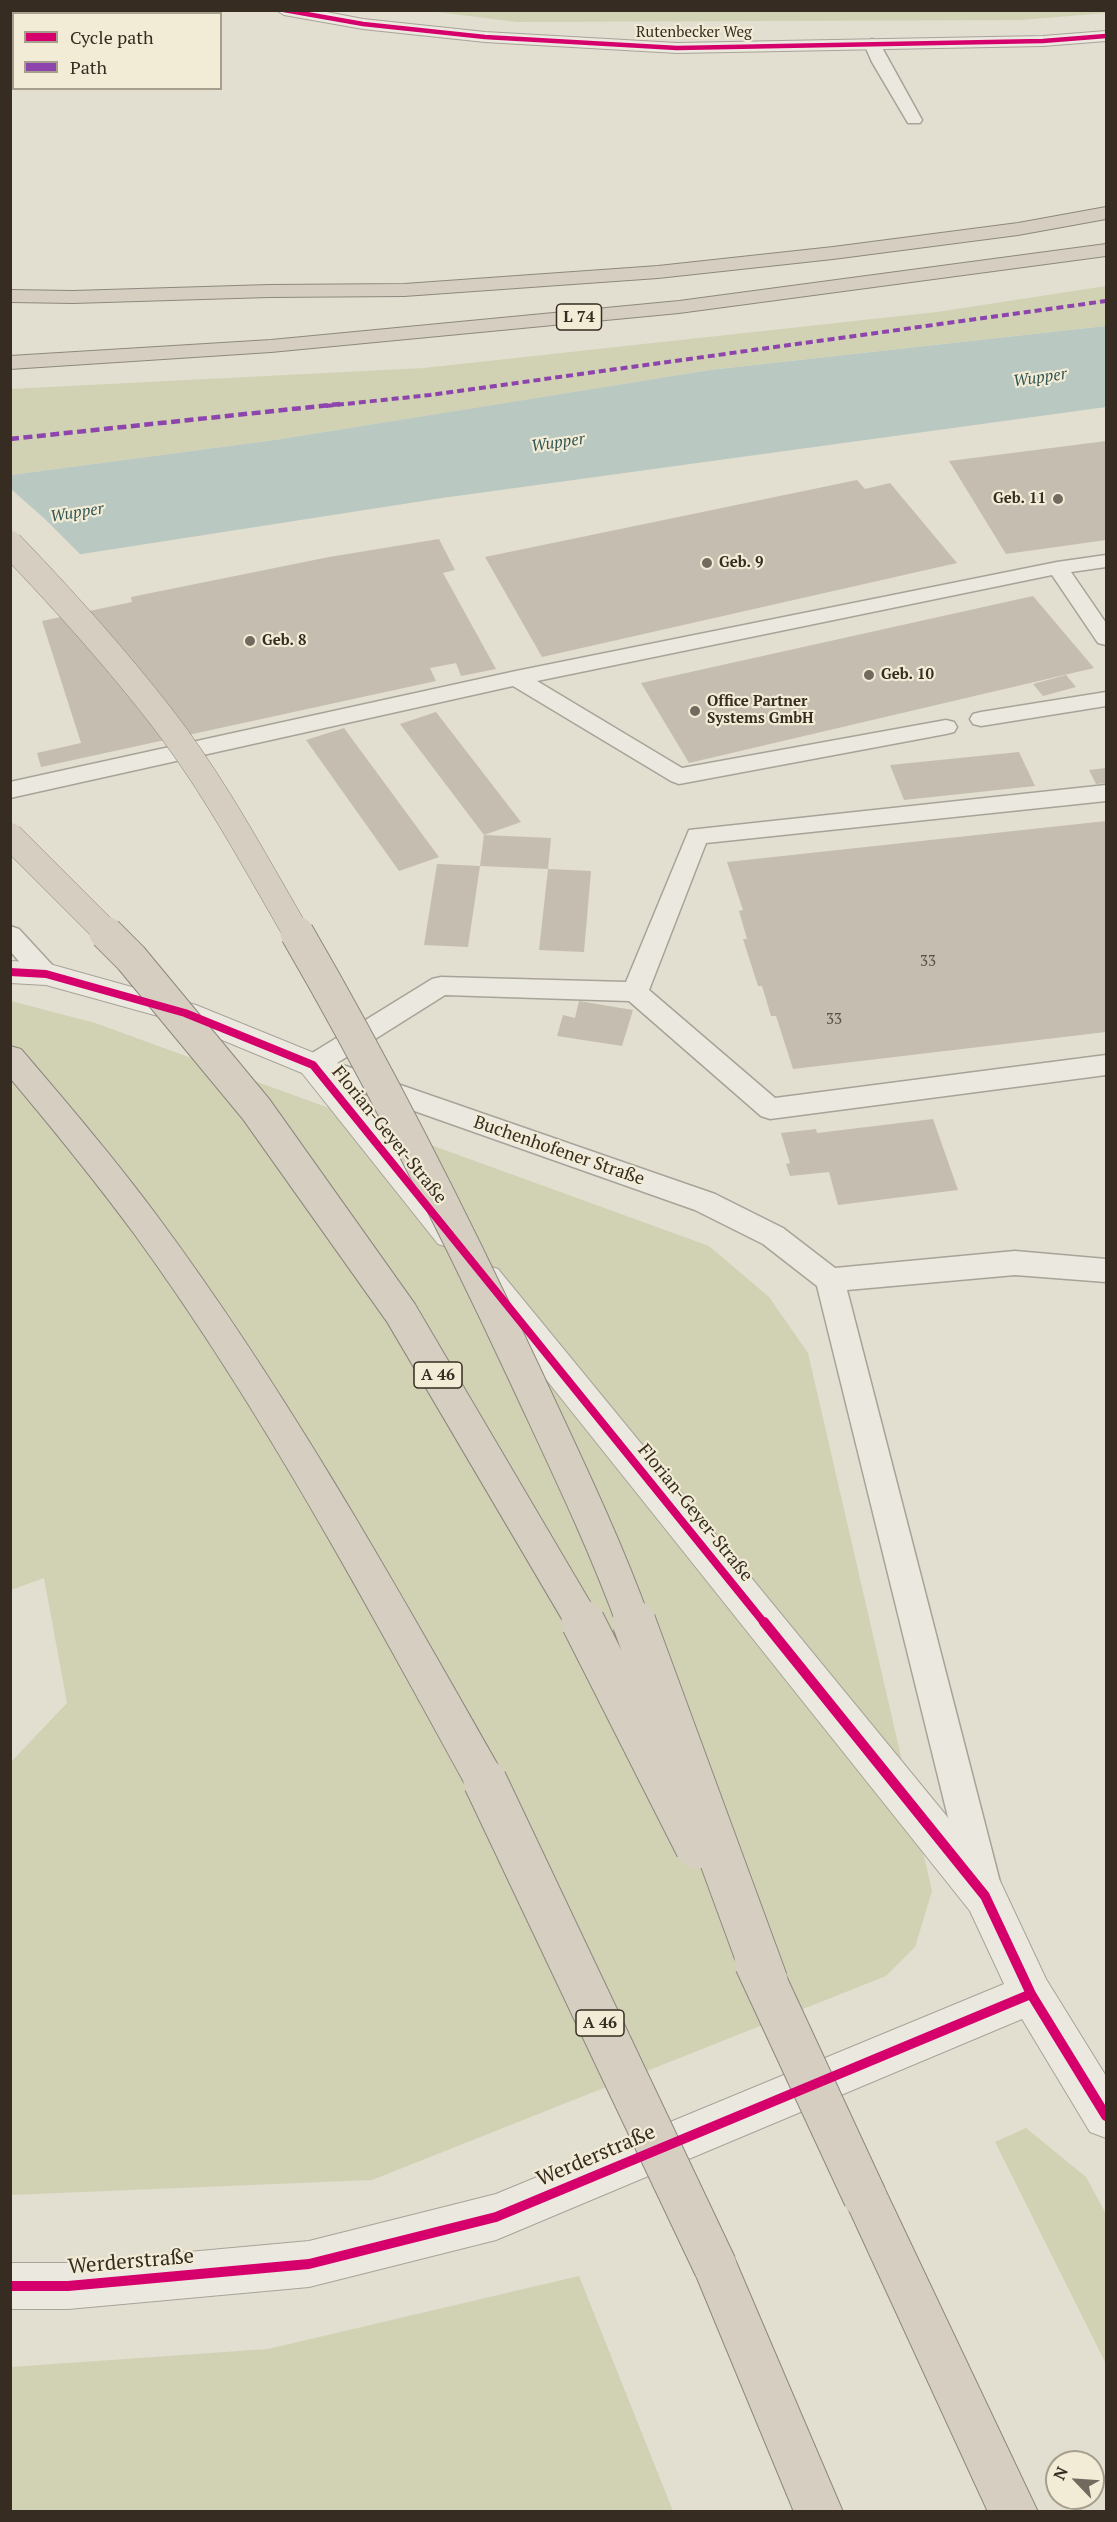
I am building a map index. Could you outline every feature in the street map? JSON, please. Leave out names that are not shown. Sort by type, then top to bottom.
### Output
[{"type":"highway","name":"L 74","points":[[269,291],[651,260],[812,243],[1017,215],[1107,199]]},
{"type":"highway","name":"L 74","points":[[10,296],[73,297],[269,291],[404,290],[658,272],[1018,229],[1107,213]]},
{"type":"highway","name":"L 74","points":[[10,363],[271,346],[679,307],[1027,263],[1107,250]]},
{"type":"highway","points":[[10,544],[71,607],[161,716],[233,823],[345,1019],[481,1281],[608,1553],[766,1981]]},
{"type":"highway","name":"A 46","points":[[10,836],[132,958],[249,1101],[401,1313],[488,1458],[580,1618],[766,1981],[1014,2511]]},
{"type":"highway","name":"A 46","points":[[10,1057],[135,1210],[239,1362],[358,1553],[485,1781],[715,2266],[819,2511]]},
{"type":"street","name":"Rutenbecker Weg","points":[[284,10],[363,24],[573,44],[677,48],[1043,41],[1107,36]]},
{"type":"street","name":"Buchenhofener Straße","points":[[10,972],[46,974],[185,1014],[313,1065]]},
{"type":"street","name":"Florian-Geyer-Straße","points":[[313,1065],[986,1896],[1031,1994]]},
{"type":"street","points":[[1031,1994],[1107,2116]]},
{"type":"street","name":"Werderstraße","points":[[10,2286],[68,2286],[309,2265],[496,2217],[1031,1994]]},
{"type":"lane","points":[[872,44],[879,62],[914,120]]},
{"type":"lane","points":[[10,790],[516,678],[1057,568],[1107,561]]},
{"type":"lane","points":[[1057,568],[1107,638]]},
{"type":"lane","points":[[516,678],[679,776],[946,727]]},
{"type":"lane","points":[[981,719],[1107,699]]},
{"type":"lane","points":[[635,992],[697,836],[1107,793]]},
{"type":"lane","points":[[10,934],[46,974]]},
{"type":"lane","points":[[313,1065],[441,986],[635,992],[770,1109],[1107,1065]]},
{"type":"lane","name":"Buchenhofener Straße","points":[[313,1065],[705,1202],[773,1236],[830,1280]]},
{"type":"lane","points":[[986,1896],[830,1280],[1015,1263],[1107,1270]]},
{"type":"green space","points":[[1106,10],[1106,13],[1021,20],[517,22],[429,11]]},
{"type":"green space","points":[[1106,286],[1106,326],[710,370],[275,440],[11,475],[10,389],[424,368],[937,312]]},
{"type":"green space","points":[[11,1001],[95,1023],[709,1246],[769,1297],[808,1353],[932,1891],[915,1947],[886,1976],[372,2180],[11,2195],[10,1763],[67,1703],[44,1578],[11,1590]]},
{"type":"green space","points":[[1026,2128],[1086,2177],[1106,2214],[1106,2364],[995,2142]]},
{"type":"green space","points":[[579,2276],[673,2511],[11,2511],[11,2367],[268,2349]]},
{"type":"water","name":"Wupper","points":[[1106,326],[1106,407],[442,498],[11,565],[11,475],[275,440],[710,370]]},
{"type":"pier","points":[[11,489],[45,519],[83,557],[10,568]]},
{"type":"building","name":"Geb. 11","points":[[1106,441],[1106,540],[1006,554],[949,461]]},
{"type":"building","name":"Geb. 9","points":[[857,480],[865,489],[890,483],[957,563],[542,657],[485,557]]},
{"type":"building","name":"Geb. 8","points":[[439,539],[455,570],[443,573],[496,669],[461,676],[456,663],[430,668],[436,681],[41,767],[37,753],[81,743],[42,621],[132,602],[131,597],[329,557]]},
{"type":"building","name":"Geb. 10","points":[[1033,596],[1094,668],[689,763],[641,683]]},
{"type":"building","points":[[1066,675],[1076,687],[1043,696],[1033,684]]},
{"type":"building","points":[[436,712],[521,822],[484,835],[400,724]]},
{"type":"building","points":[[344,728],[439,857],[399,871],[306,740]]},
{"type":"building","points":[[1019,752],[1035,786],[904,800],[890,765]]},
{"type":"building","points":[[1106,768],[1106,783],[1096,784],[1089,770]]},
{"type":"building","points":[[1106,821],[1106,1032],[793,1069],[776,1016],[771,1016],[762,986],[758,986],[743,939],[747,939],[739,911],[743,910],[727,862]]},
{"type":"building","points":[[484,835],[551,838],[548,869],[480,866]]},
{"type":"building","points":[[437,864],[480,866],[468,947],[424,945]]},
{"type":"building","points":[[548,869],[591,871],[584,952],[539,950]]},
{"type":"building","points":[[579,1001],[633,1010],[622,1046],[557,1036],[563,1015],[575,1018]]},
{"type":"building","points":[[933,1119],[958,1190],[838,1205],[829,1172],[790,1176],[786,1164],[790,1163],[781,1133],[816,1129],[817,1133]]},
{"type":"marked path","points":[[10,439],[430,395],[1106,301]]},
{"type":"cycle path","points":[[284,10],[363,24],[485,37],[677,48],[1043,41],[1106,36]]},
{"type":"cycle path","points":[[10,972],[46,974],[185,1013],[313,1065],[985,1896],[1031,1994]]},
{"type":"cycle path","points":[[10,2286],[68,2286],[309,2264],[496,2217],[1031,1994],[1106,2116]]},
{"type":"place","name":"Geb. 11","points":[[1058,499]]},
{"type":"place","name":"Geb. 9","points":[[707,563]]},
{"type":"place","name":"Geb. 8","points":[[250,641]]},
{"type":"place","name":"Geb. 10","points":[[869,675]]},
{"type":"place","name":"Office Partner Systems GmbH","points":[[695,711]]}]
